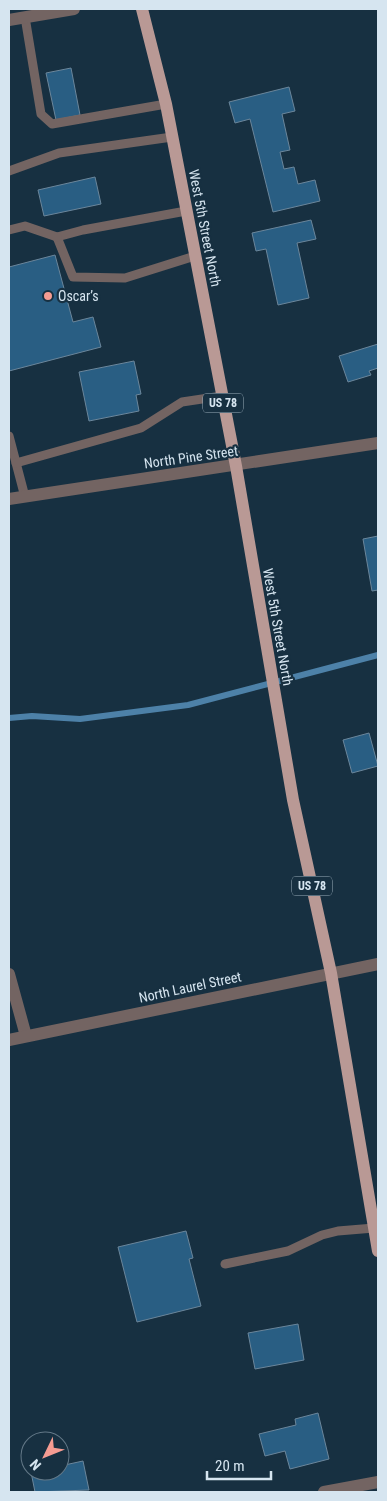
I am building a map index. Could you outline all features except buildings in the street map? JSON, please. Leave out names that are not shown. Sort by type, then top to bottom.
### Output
[{"type":"main road","name":"West 5th Street North","points":[[142,9],[166,104],[236,466],[293,800],[331,973],[378,1251]]},
{"type":"street","points":[[9,20],[74,9]]},
{"type":"street","name":"North Pine Street","points":[[9,500],[378,443]]},
{"type":"street","name":"North Laurel Street","points":[[9,1040],[378,964]]},
{"type":"street","points":[[9,974],[26,1036]]},
{"type":"street","points":[[324,1492],[378,1482]]},
{"type":"lane","points":[[25,17],[41,114],[52,124],[166,104]]},
{"type":"lane","points":[[9,171],[59,153],[172,136]]},
{"type":"lane","points":[[9,230],[24,226],[57,237],[83,230],[186,211]]},
{"type":"lane","points":[[57,237],[73,277],[126,278],[195,256]]},
{"type":"lane","points":[[16,463],[141,428],[182,402],[222,396]]},
{"type":"lane","points":[[9,436],[25,497]]},
{"type":"lane","points":[[225,1264],[288,1251],[338,1231],[374,1228]]},
{"type":"waterway","points":[[9,718],[32,716],[80,719],[188,705],[378,655]]},
{"type":"place","name":"Oscar’s","points":[[48,296]]}]
